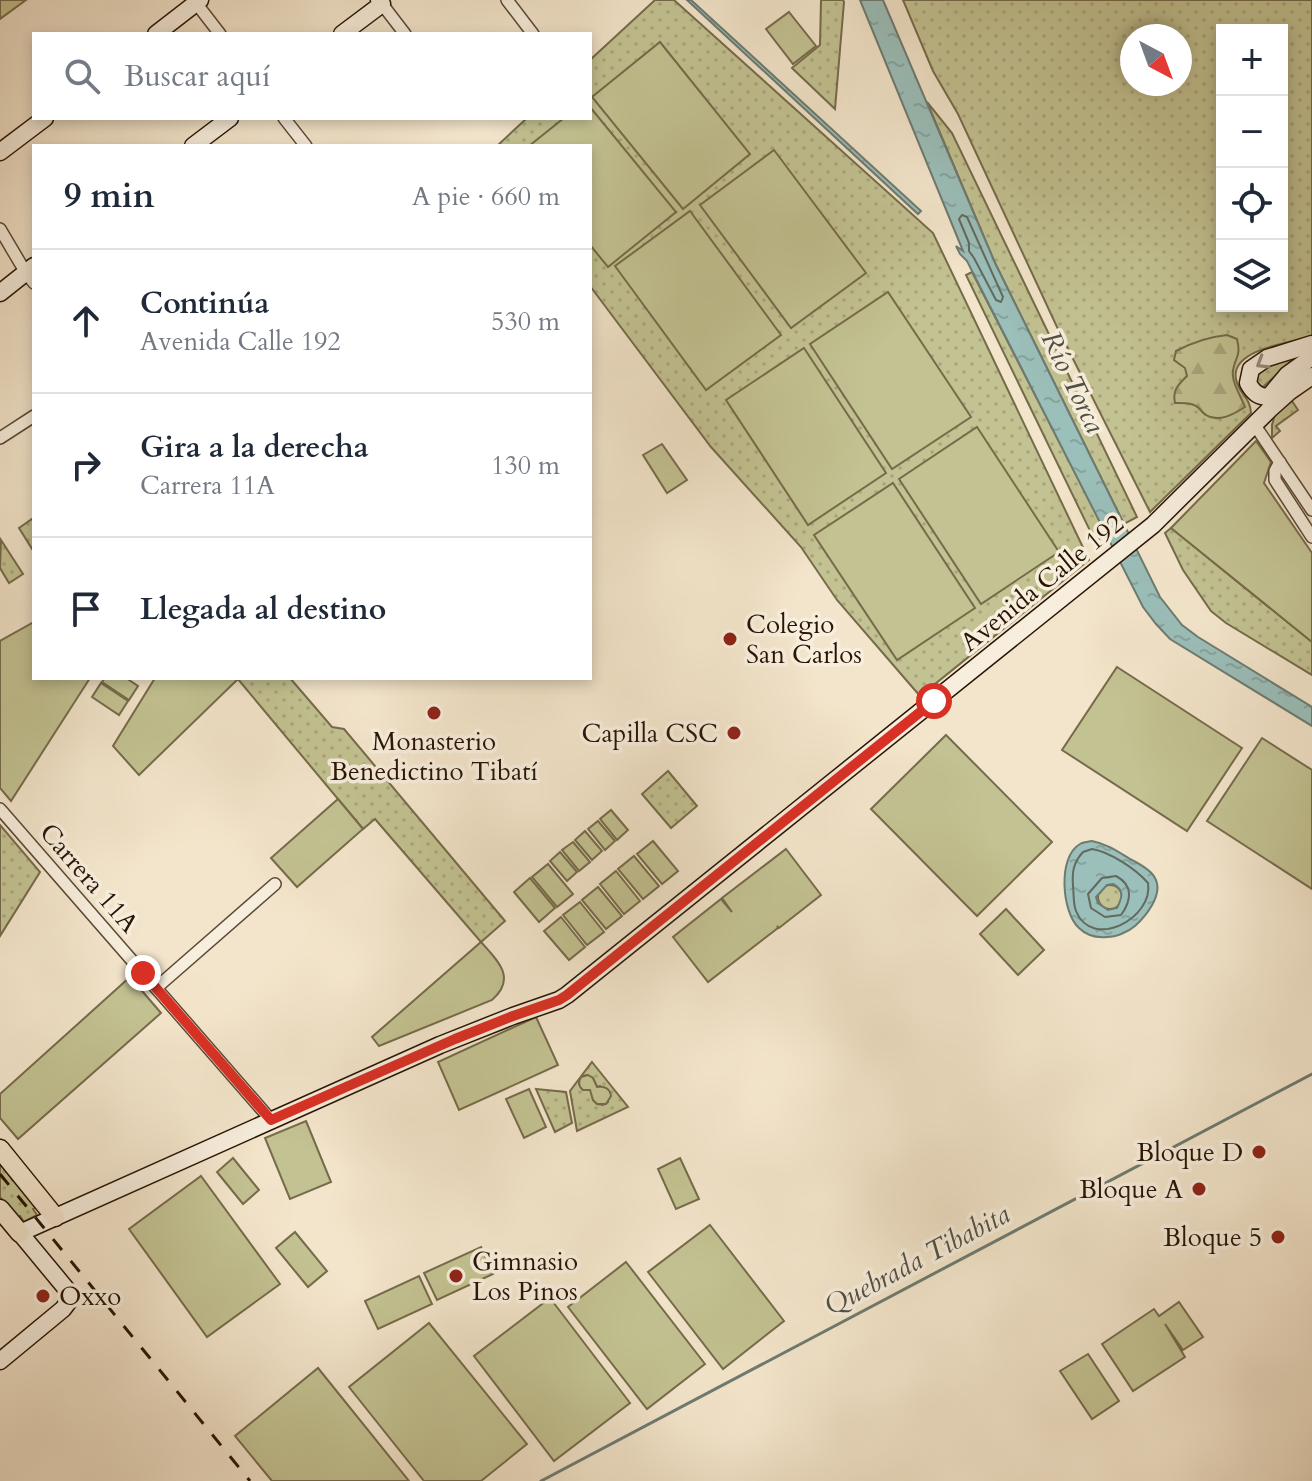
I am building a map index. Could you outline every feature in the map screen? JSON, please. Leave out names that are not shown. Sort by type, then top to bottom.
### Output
[{"type":"main road","points":[[159,32],[198,2]]},
{"type":"main road","points":[[344,32],[380,2]]},
{"type":"main road","points":[[0,152],[42,120]]},
{"type":"main road","points":[[196,144],[227,120]]},
{"type":"main road","points":[[0,293],[31,274]]},
{"type":"main road","points":[[1289,392],[1268,397],[1256,394],[1248,383],[1251,369],[1267,358],[1312,344]]},
{"type":"main road","name":"Avenida Calle 192","points":[[1254,424],[1268,397],[1287,375],[1312,357]]},
{"type":"main road","name":"Avenida Calle 192","points":[[20,1233],[455,1039],[567,995],[1138,537],[1254,424],[1312,376]]},
{"type":"main road","points":[[0,1149],[55,1217]]},
{"type":"main road","points":[[0,1209],[70,1296],[67,1305],[0,1361]]},
{"type":"street","points":[[507,0],[531,32]]},
{"type":"street","points":[[198,2],[219,32]]},
{"type":"street","points":[[380,2],[403,32]]},
{"type":"street","points":[[286,120],[304,144]]},
{"type":"street","points":[[0,229],[31,274]]},
{"type":"street","points":[[0,438],[32,417]]},
{"type":"street","points":[[1254,424],[1312,510]]},
{"type":"street","points":[[1280,462],[1275,471],[1275,480],[1312,537]]},
{"type":"street","name":"Carrera 11A","points":[[0,809],[271,1120]]},
{"type":"street","points":[[156,988],[275,884]]},
{"type":"green space","points":[[0,0],[26,0],[0,19]]},
{"type":"green space","points":[[655,0],[674,0],[933,233],[1089,560],[920,696],[837,600],[801,547],[711,447],[592,289],[592,144],[499,144],[525,120],[592,120],[592,58]]},
{"type":"green space","points":[[821,0],[844,2],[835,109],[792,68],[820,45]]},
{"type":"green space","points":[[903,0],[1312,0],[1312,337],[1264,349],[1243,360],[1237,369],[1236,379],[1251,413],[1150,512],[1057,327],[958,114],[933,71]]},
{"type":"green space","points":[[789,12],[816,46],[793,64],[766,29]]},
{"type":"green space","points":[[660,42],[750,154],[683,209],[592,97]]},
{"type":"green space","points":[[927,102],[952,133],[1137,517],[1124,524],[995,263]]},
{"type":"green space","points":[[592,109],[676,212],[608,267],[592,247],[592,144],[532,144],[562,120],[592,120]]},
{"type":"green space","points":[[774,150],[866,273],[791,328],[700,205]]},
{"type":"green space","points":[[690,211],[781,335],[706,390],[615,266]]},
{"type":"green space","points":[[972,272],[1107,535],[1095,541],[966,275]]},
{"type":"green space","points":[[888,292],[971,417],[892,469],[810,344]]},
{"type":"green space","points":[[1227,335],[1237,339],[1238,353],[1233,375],[1245,407],[1231,415],[1216,418],[1206,415],[1194,405],[1175,403],[1175,391],[1187,376],[1185,368],[1174,360],[1176,351],[1201,340]]},
{"type":"green space","points":[[804,348],[886,473],[808,525],[726,400]]},
{"type":"green space","points":[[1293,359],[1260,390],[1253,375]]},
{"type":"green space","points":[[1292,401],[1298,410],[1276,426],[1280,431],[1272,438],[1275,414]]},
{"type":"green space","points":[[977,427],[1059,552],[981,604],[899,479]]},
{"type":"green space","points":[[1256,441],[1271,462],[1264,483],[1312,553],[1312,642],[1171,528]]},
{"type":"green space","points":[[662,444],[687,480],[667,493],[643,455]]},
{"type":"green space","points":[[893,483],[975,608],[897,660],[814,535]]},
{"type":"green space","points":[[32,519],[32,549],[19,528]]},
{"type":"green space","points":[[1171,528],[1312,642],[1312,675],[1211,611],[1183,570],[1165,533]]},
{"type":"green space","points":[[1,540],[23,574],[9,583],[0,568]]},
{"type":"green space","points":[[32,623],[32,680],[89,680],[11,801],[0,788],[0,641]]},
{"type":"green space","points":[[1117,667],[1242,748],[1187,831],[1062,750]]},
{"type":"green space","points":[[129,680],[138,686],[129,700],[102,682]]},
{"type":"green space","points":[[154,680],[237,680],[139,775],[113,746]]},
{"type":"green space","points":[[239,680],[292,680],[332,727],[344,729],[505,921],[481,942],[375,819],[363,829]]},
{"type":"green space","points":[[101,683],[128,701],[119,715],[92,697]]},
{"type":"green space","points":[[946,735],[1052,842],[977,916],[871,809]]},
{"type":"green space","points":[[1262,738],[1312,770],[1312,889],[1207,821]]},
{"type":"green space","points":[[668,771],[697,806],[671,828],[642,794]]},
{"type":"green space","points":[[338,799],[363,829],[297,887],[271,858]]},
{"type":"green space","points":[[611,810],[628,830],[617,840],[600,819]]},
{"type":"green space","points":[[598,821],[615,841],[605,850],[588,829]]},
{"type":"green space","points":[[0,825],[40,872],[0,936]]},
{"type":"green space","points":[[585,831],[602,851],[592,860],[575,840]]},
{"type":"green space","points":[[653,841],[678,871],[662,884],[637,854]]},
{"type":"green space","points":[[573,842],[590,862],[579,871],[562,850]]},
{"type":"green space","points":[[786,849],[821,895],[708,982],[673,937],[721,899],[732,912],[722,898]]},
{"type":"green space","points":[[560,852],[577,872],[567,881],[550,861]]},
{"type":"green space","points":[[634,856],[659,886],[643,899],[618,869]]},
{"type":"green space","points":[[548,864],[573,894],[557,907],[532,877]]},
{"type":"green space","points":[[616,871],[640,901],[624,914],[600,884]]},
{"type":"green space","points":[[530,878],[555,908],[539,922],[514,892]]},
{"type":"green space","points":[[1105,885],[1115,885],[1122,892],[1122,902],[1115,909],[1105,909],[1098,902],[1098,892]]},
{"type":"green space","points":[[598,887],[622,916],[606,929],[582,900]]},
{"type":"green space","points":[[580,902],[604,932],[587,945],[563,915]]},
{"type":"green space","points":[[1006,909],[1044,950],[1018,975],[980,934]]},
{"type":"green space","points":[[561,917],[585,947],[569,960],[544,931]]},
{"type":"green space","points":[[481,942],[499,963],[504,977],[499,992],[492,1000],[379,1046],[372,1037]]},
{"type":"green space","points":[[130,977],[161,1013],[18,1139],[0,1118],[0,1094]]},
{"type":"green space","points":[[536,1017],[558,1065],[459,1110],[438,1062]]},
{"type":"green space","points":[[592,1062],[628,1107],[577,1131],[570,1091]],"holes":[[[586,1075],[593,1078],[608,1102],[603,1105],[593,1100],[590,1089],[583,1090],[579,1084],[581,1077]]]},
{"type":"green space","points":[[588,1075],[597,1087],[609,1091],[611,1096],[606,1104],[597,1104],[590,1090],[580,1087],[581,1077]]},
{"type":"green space","points":[[529,1089],[546,1127],[524,1138],[506,1099]]},
{"type":"green space","points":[[536,1089],[566,1092],[572,1123],[555,1132]]},
{"type":"green space","points":[[306,1121],[331,1182],[290,1199],[265,1138]]},
{"type":"green space","points":[[233,1158],[259,1190],[243,1204],[217,1172]]},
{"type":"green space","points":[[680,1158],[699,1199],[676,1209],[658,1169]]},
{"type":"green space","points":[[0,1163],[36,1207],[33,1209],[37,1215],[24,1222],[0,1197]]},
{"type":"green space","points":[[201,1176],[280,1284],[207,1337],[129,1229]]},
{"type":"green space","points":[[710,1225],[784,1321],[723,1369],[648,1272]]},
{"type":"green space","points":[[295,1232],[327,1271],[308,1287],[276,1248]]},
{"type":"green space","points":[[481,1247],[493,1274],[437,1300],[424,1273]]},
{"type":"green space","points":[[626,1262],[705,1364],[647,1409],[568,1307]]},
{"type":"green space","points":[[419,1276],[432,1304],[378,1329],[365,1301]]},
{"type":"green space","points":[[550,1298],[630,1403],[554,1461],[474,1356]]},
{"type":"green space","points":[[1179,1302],[1203,1337],[1183,1350],[1165,1324],[1185,1357],[1133,1391],[1102,1344],[1154,1309],[1159,1316]]},
{"type":"green space","points":[[429,1323],[527,1444],[481,1481],[424,1481],[349,1387]]},
{"type":"green space","points":[[1088,1354],[1119,1401],[1092,1419],[1060,1371]]},
{"type":"green space","points":[[318,1368],[409,1481],[272,1481],[235,1436]]},
{"type":"water","points":[[687,0],[691,0],[921,211],[918,214]]},
{"type":"water","points":[[860,0],[883,0],[995,263],[1160,597],[1182,625],[1198,637],[1312,707],[1312,726],[1170,639],[1143,607],[967,261],[956,246],[963,251]]},
{"type":"water","points":[[1090,841],[1107,846],[1140,865],[1153,875],[1157,884],[1156,898],[1144,917],[1118,935],[1088,935],[1073,921],[1069,910],[1064,885],[1068,860],[1080,844]],"holes":[[[1107,885],[1117,886],[1121,892],[1120,901],[1117,908],[1108,910],[1098,903],[1096,897]]]},
{"type":"waterway","name":"Quebrada Tibabita","points":[[541,1481],[1312,1074]]},
{"type":"railway","points":[[0,1174],[250,1481]]},
{"type":"place","name":"Colegio San Carlos","points":[[730,639]]},
{"type":"place","name":"Monasterio Benedictino Tibatí","points":[[434,713]]},
{"type":"place","name":"Capilla CSC","points":[[734,733]]},
{"type":"place","name":"Bloque D","points":[[1259,1152]]},
{"type":"place","name":"Bloque A","points":[[1199,1189]]},
{"type":"place","name":"Bloque 5","points":[[1278,1237]]},
{"type":"place","name":"Gimnasio Los Pinos","points":[[456,1276]]},
{"type":"place","name":"Oxxo","points":[[43,1296]]},
{"type":"route","points":[[143,973],[271,1120],[455,1039],[567,995],[934,701]]},
{"type":"water label","name":"Río Torca","points":[[1073,382]]}]
